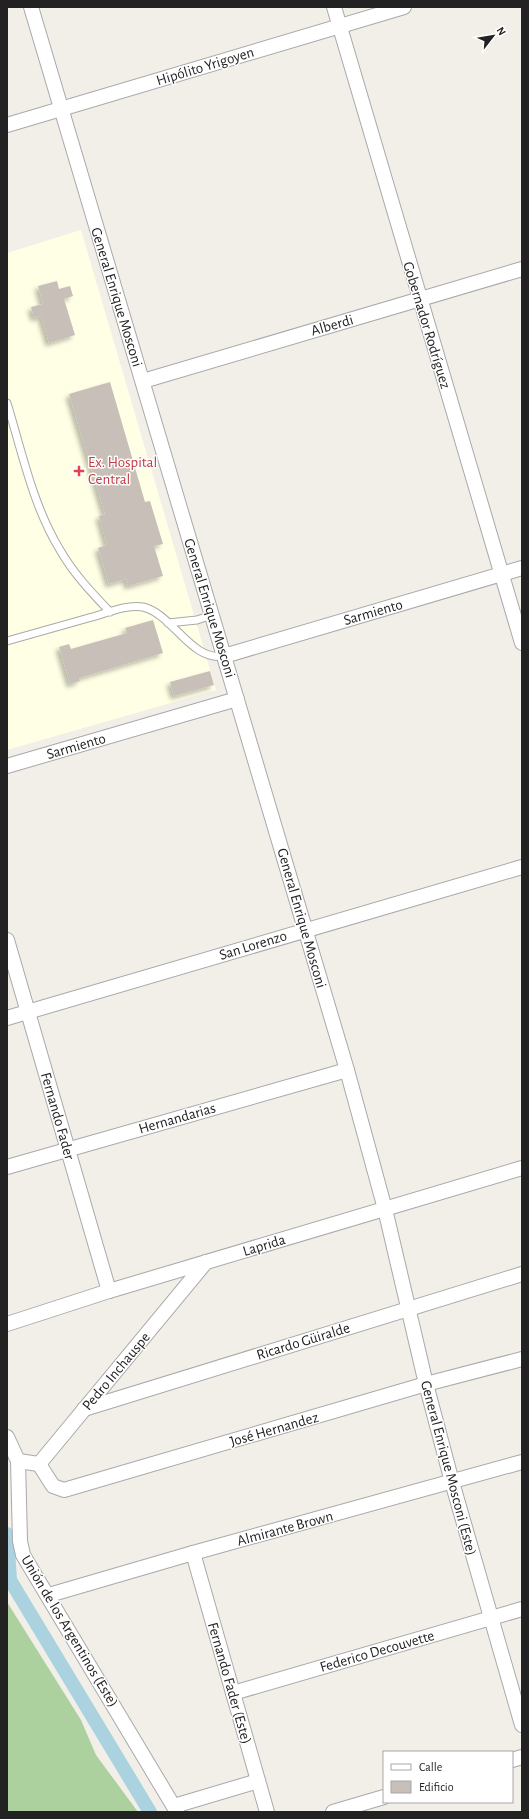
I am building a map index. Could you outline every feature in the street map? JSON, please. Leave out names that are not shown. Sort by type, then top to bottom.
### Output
[{"type":"street","name":"General Enrique Mosconi","points":[[31,7],[306,930],[347,1070],[385,1209]]},
{"type":"street","name":"Gobernador Rodríguez","points":[[334,7],[419,299],[522,643]]},
{"type":"street","name":"Hipólito Yrigoyen","points":[[7,125],[404,7]]},
{"type":"street","name":"Alberdi","points":[[143,381],[522,269]]},
{"type":"street","name":"Sarmiento","points":[[224,656],[522,568]]},
{"type":"street","name":"Sarmiento","points":[[7,766],[237,698]]},
{"type":"street","name":"San Lorenzo","points":[[7,1018],[522,867]]},
{"type":"street","name":"Fernando Fader","points":[[7,940],[109,1291]]},
{"type":"street","name":"Hernandarias","points":[[7,1167],[347,1070]]},
{"type":"street","name":"Laprida","points":[[7,1324],[109,1291],[522,1168]]},
{"type":"street","name":"General Enrique Mosconi (Este)","points":[[385,1209],[426,1384],[452,1482],[522,1725]]},
{"type":"street","name":"Pedro Inchauspe","points":[[39,1464],[206,1262]]},
{"type":"street","name":"Ricardo Güiralde","points":[[84,1409],[522,1274]]},
{"type":"street","name":"José Hernandez","points":[[39,1464],[53,1486],[64,1490],[426,1384],[522,1359]]},
{"type":"street","name":"Unión de los Argentinos (Este)","points":[[7,1437],[18,1460],[20,1541],[23,1555],[49,1595],[176,1809]]},
{"type":"street","points":[[18,1460],[39,1464]]},
{"type":"street","name":"Almirante Brown","points":[[49,1595],[193,1553],[522,1462]]},
{"type":"street","name":"Fernando Fader (Este)","points":[[193,1553],[267,1812]]},
{"type":"street","name":"Federico Decouvette","points":[[233,1693],[522,1609]]},
{"type":"street","points":[[176,1809],[258,1781]]},
{"type":"street","points":[[333,1812],[383,1797]]},
{"type":"lane","points":[[7,403],[41,513],[53,538],[73,569],[110,612]]},
{"type":"lane","points":[[7,641],[110,612],[141,607],[151,610],[192,644],[208,655],[215,658],[224,656]]},
{"type":"lane","points":[[168,623],[197,620],[212,615]]},
{"type":"shaded area","name":"Ex. Hospital Central","points":[[81,230],[216,690],[7,750],[7,253]]},
{"type":"green space","points":[[7,1602],[81,1720],[96,1755],[138,1812],[7,1812]]},
{"type":"building","points":[[57,281],[59,289],[70,286],[73,296],[64,299],[75,335],[49,343],[41,316],[34,318],[31,307],[43,304],[38,286]]},
{"type":"building","points":[[110,382],[145,502],[150,501],[163,544],[154,546],[163,576],[128,586],[126,579],[109,584],[98,548],[107,545],[99,516],[105,514],[69,394]]},
{"type":"building","points":[[153,620],[163,653],[79,678],[80,681],[70,684],[59,647],[69,644],[71,649],[127,633],[125,628]]},
{"type":"building","points":[[210,671],[214,685],[174,696],[170,682]]},
{"type":"waterway","points":[[7,1534],[10,1580],[150,1812]]},
{"type":"place","name":"Ex. Hospital Central","points":[[79,471]]}]
